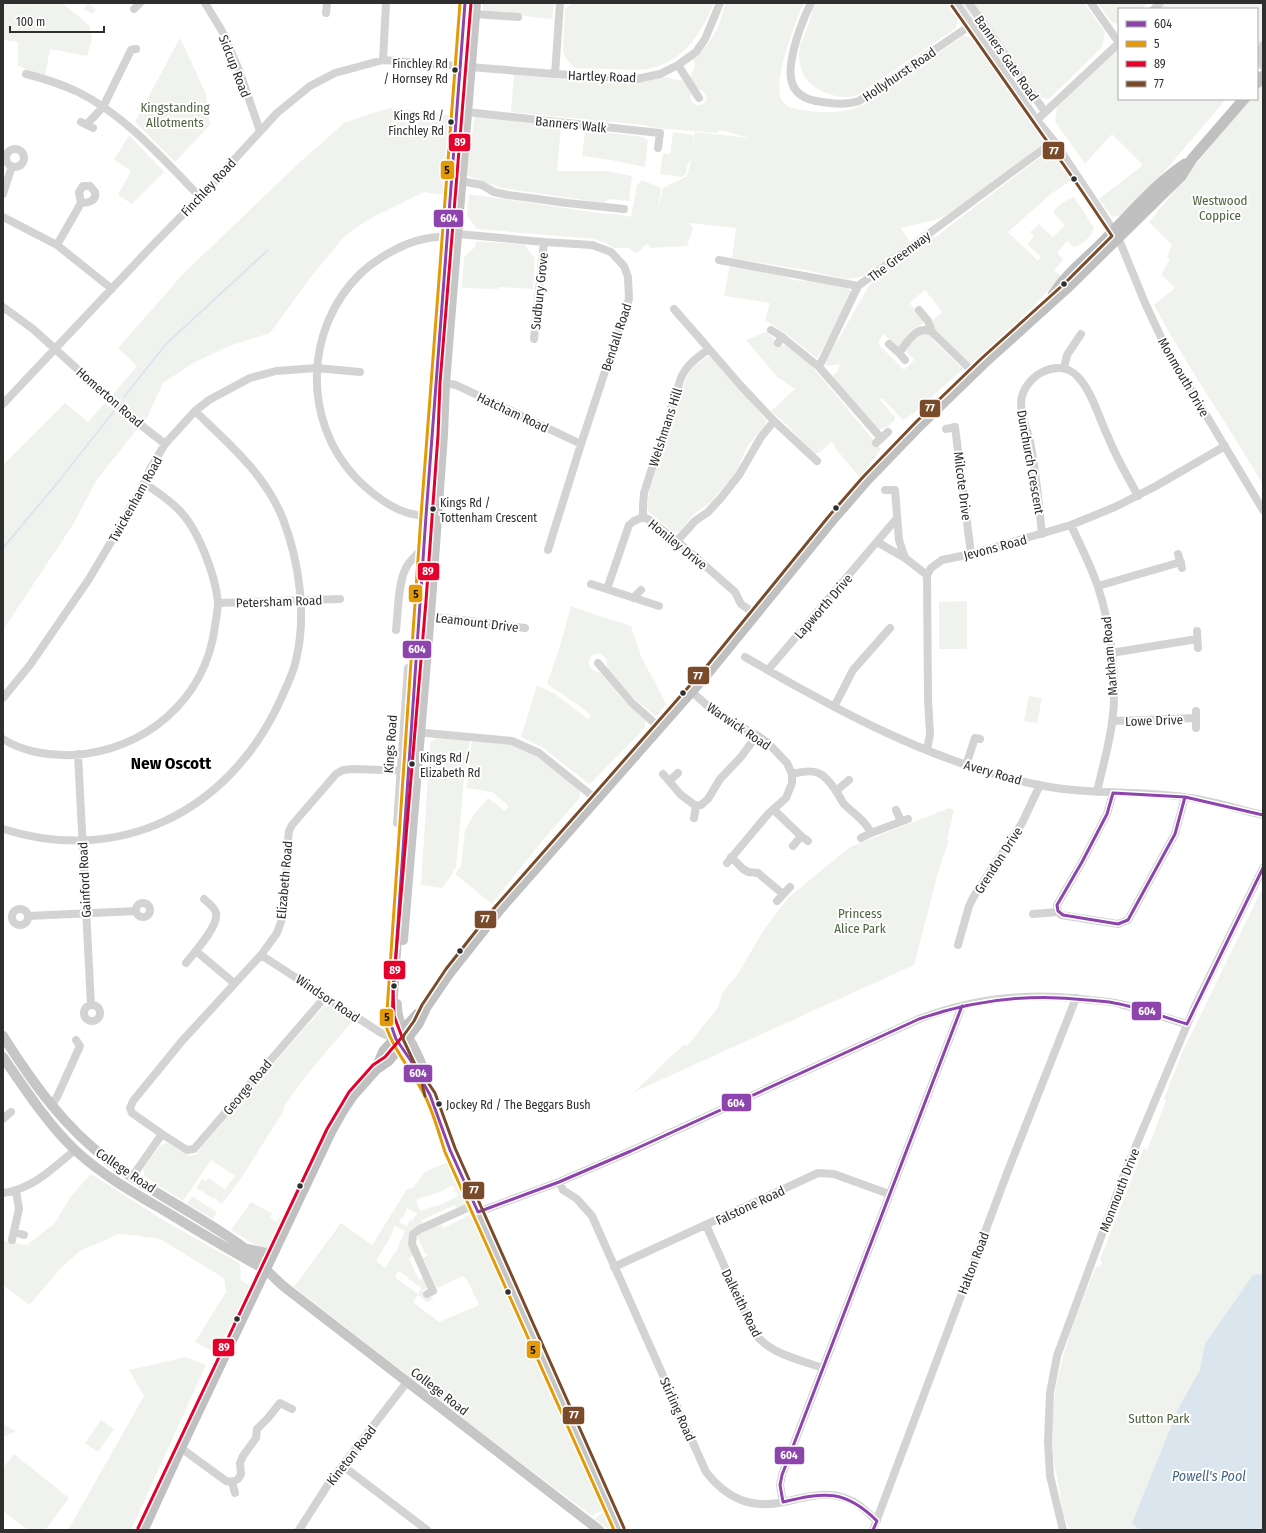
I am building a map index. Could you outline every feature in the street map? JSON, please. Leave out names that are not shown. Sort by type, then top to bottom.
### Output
[{"type":"highway","points":[[143,1530],[180,1449],[341,1113],[353,1095],[376,1069],[388,1061],[402,1038],[418,1024],[426,1007],[450,972],[500,910],[692,691],[833,519],[867,480],[920,425],[1046,306],[1061,282],[1181,176],[1192,159],[1243,100]]},
{"type":"main road","name":"Kings Road","points":[[402,1038],[391,1025],[391,1017],[408,771],[415,732],[431,601],[443,435],[460,66],[465,3]]},
{"type":"main road","name":"Kings Road","points":[[415,732],[416,668],[426,516],[453,235],[461,182],[476,3]]},
{"type":"main road","name":"Kings Road","points":[[402,1038],[397,1008],[408,771]]},
{"type":"main road","name":"College Road","points":[[3,1036],[51,1106],[84,1140],[107,1160],[219,1230],[243,1248],[286,1289],[600,1530]]},
{"type":"main road","points":[[402,1038],[430,1095],[450,1150],[619,1530]]},
{"type":"main road","name":"College Road","points":[[3,1057],[30,1097],[75,1150],[100,1171],[266,1270]]},
{"type":"main road","points":[[30,1097],[38,1089]]},
{"type":"main road","name":"College Road","points":[[243,1248],[266,1253],[275,1250]]},
{"type":"street","points":[[134,9],[140,3]]},
{"type":"street","name":"Sidcup Road","points":[[205,3],[222,31],[239,70],[260,131]]},
{"type":"street","points":[[326,13],[327,3]]},
{"type":"street","points":[[383,60],[386,3]]},
{"type":"street","points":[[555,74],[560,3]]},
{"type":"street","name":"Hartley Road","points":[[460,66],[637,79],[660,74],[678,65],[696,52],[705,40],[720,3]]},
{"type":"street","name":"Hollyhurst Road","points":[[811,3],[802,24],[791,60],[790,77],[796,90],[809,99],[820,102],[851,104],[859,101],[971,25]]},
{"type":"street","name":"Banners Gate Road","points":[[956,3],[1036,119],[1054,141],[1116,234]]},
{"type":"street","name":"Banners Gate Road","points":[[969,3],[1045,112]]},
{"type":"street","points":[[1091,3],[1118,42]]},
{"type":"street","points":[[475,14],[518,17]]},
{"type":"street","points":[[1036,119],[1118,44]]},
{"type":"street","points":[[1263,45],[1260,53],[1263,66]]},
{"type":"street","points":[[87,125],[102,107],[131,50],[136,49]]},
{"type":"street","name":"Finchley Road","points":[[3,404],[200,197],[277,113],[310,86],[334,73],[383,60],[460,66]]},
{"type":"street","points":[[678,65],[699,98]]},
{"type":"street","points":[[26,74],[78,92],[102,107],[134,132],[200,197]]},
{"type":"street","name":"Banners Walk","points":[[467,112],[660,133],[658,148]]},
{"type":"street","name":"The Greenway","points":[[719,260],[858,286],[1054,141]]},
{"type":"street","points":[[3,194],[12,166]]},
{"type":"street","points":[[461,182],[482,185],[494,192],[508,195],[624,209]]},
{"type":"street","points":[[57,245],[81,203]]},
{"type":"street","points":[[3,217],[57,245],[112,289]]},
{"type":"street","name":"Monmouth Drive","points":[[1116,234],[1155,327],[1167,350],[1263,510]]},
{"type":"street","name":"Bendall Road","points":[[426,516],[407,513],[391,505],[368,490],[348,469],[332,445],[321,416],[316,384],[316,368],[319,350],[328,321],[342,296],[361,273],[384,256],[423,239],[453,235],[592,245],[611,252],[624,266],[628,277],[630,299],[580,444],[548,550]]},
{"type":"street","name":"Sudbury Grove","points":[[534,339],[544,242]]},
{"type":"street","points":[[819,367],[858,286]]},
{"type":"street","name":"Homerton Road","points":[[3,307],[33,329],[127,414],[165,444]]},
{"type":"street","points":[[920,310],[928,321],[932,332],[974,373]]},
{"type":"street","points":[[676,315],[709,348],[742,387],[774,421],[817,462]]},
{"type":"street","points":[[771,330],[780,340],[819,367],[878,440],[888,432]]},
{"type":"street","points":[[899,354],[912,335],[918,331],[924,330],[932,332]]},
{"type":"street","points":[[1081,334],[1067,355],[1064,368],[1072,371],[1079,378],[1087,391],[1109,441],[1138,496]]},
{"type":"street","points":[[889,344],[905,360]]},
{"type":"street","name":"Welshmans Hill","points":[[643,517],[644,493],[684,370],[709,348]]},
{"type":"street","name":"Twickenham Road","points":[[3,698],[30,665],[89,579],[165,444],[195,411],[218,395],[250,378],[276,370],[316,368],[360,372]]},
{"type":"street","name":"Dunchurch Crescent","points":[[1042,534],[1038,485],[1030,439],[1021,409],[1021,401],[1026,386],[1034,377],[1048,370],[1064,368]]},
{"type":"street","name":"Hatcham Road","points":[[445,384],[456,385],[580,444]]},
{"type":"street","points":[[3,829],[61,841],[83,840],[122,836],[147,829],[176,815],[202,800],[223,783],[248,755],[263,735],[286,688],[296,660],[300,628],[298,575],[292,546],[282,518],[269,490],[240,453],[195,411]]},
{"type":"street","points":[[677,541],[695,521],[708,512],[721,498],[739,475],[761,437],[774,421]]},
{"type":"street","name":"Milcote Drive","points":[[946,429],[955,428],[971,554]]},
{"type":"street","name":"Jevons Road","points":[[927,574],[931,568],[942,560],[971,554],[1070,526],[1115,507],[1138,496],[1225,446]]},
{"type":"street","points":[[3,739],[9,743],[30,750],[55,755],[97,752],[124,744],[145,734],[171,714],[182,702],[202,674],[214,637],[218,603],[210,565],[195,533],[179,510],[144,482]]},
{"type":"street","points":[[885,490],[895,490],[899,540],[904,558]]},
{"type":"street","name":"Honiley Drive","points":[[607,589],[629,525],[643,517],[648,519],[677,541],[734,592],[741,604],[755,614]]},
{"type":"street","name":"Lapworth Drive","points":[[768,670],[897,518]]},
{"type":"street","name":"Markham Road","points":[[1070,526],[1098,586],[1107,617],[1111,653],[1114,692],[1112,721],[1109,743],[1097,792]]},
{"type":"street","points":[[877,542],[927,574],[928,699],[930,734],[927,750]]},
{"type":"street","points":[[396,630],[401,583],[405,569],[414,557],[424,548]]},
{"type":"street","points":[[1098,586],[1181,561]]},
{"type":"street","points":[[591,584],[659,606]]},
{"type":"street","points":[[633,598],[641,590]]},
{"type":"street","name":"Petersham Road","points":[[218,603],[300,599],[340,599]]},
{"type":"street","points":[[420,600],[431,601]]},
{"type":"street","name":"Leamount Drive","points":[[429,616],[525,628]]},
{"type":"street","points":[[834,708],[853,670],[890,628]]},
{"type":"street","points":[[1111,653],[1197,635],[1198,648]]},
{"type":"street","name":"Avery Road","points":[[745,657],[834,708],[902,740],[966,765],[1040,786],[1097,792],[1185,797],[1263,815]]},
{"type":"street","points":[[598,663],[631,702],[659,727]]},
{"type":"street","name":"Kings Road","points":[[408,771],[408,668],[416,668]]},
{"type":"street","name":"Warwick Road","points":[[692,691],[710,708],[728,720],[757,735],[779,754],[791,768],[792,774]]},
{"type":"street","name":"Lowe Drive","points":[[1112,721],[1196,715],[1196,728]]},
{"type":"street","points":[[415,732],[512,741],[539,753],[596,799]]},
{"type":"street","points":[[696,806],[701,805],[708,799],[720,779],[741,757],[757,735]]},
{"type":"street","points":[[966,765],[974,737]]},
{"type":"street","name":"Gainford Road","points":[[78,754],[91,1005]]},
{"type":"street","name":"Elizabeth Road","points":[[135,1116],[130,1108],[133,1101],[182,1041],[261,955],[277,933],[282,919],[289,831],[296,818],[336,774],[343,770],[408,771]]},
{"type":"street","points":[[783,894],[758,873],[748,872],[729,860],[768,814],[786,798],[792,783],[792,774],[814,771],[822,774],[827,778],[843,802],[862,820],[871,833]]},
{"type":"street","points":[[670,781],[678,773]]},
{"type":"street","points":[[663,774],[681,795],[696,806]]},
{"type":"street","points":[[836,791],[849,780]]},
{"type":"street","name":"Grendon Drive","points":[[958,945],[964,937],[969,906],[974,896],[1022,823],[1040,786]]},
{"type":"street","points":[[1113,793],[1107,814],[1082,862],[1056,905],[1058,912],[1061,915],[1118,924],[1128,920],[1175,834],[1185,797]]},
{"type":"street","points":[[694,818],[696,806]]},
{"type":"street","points":[[774,810],[805,838],[793,846]]},
{"type":"street","points":[[861,838],[905,820],[896,810]]},
{"type":"street","name":"Monmouth Drive","points":[[1063,1530],[1050,1476],[1048,1449],[1050,1393],[1057,1356],[1125,1172],[1187,1024],[1263,868]]},
{"type":"street","points":[[777,901],[790,887]]},
{"type":"street","points":[[186,963],[215,924],[216,911],[204,899]]},
{"type":"street","points":[[28,916],[136,911]]},
{"type":"street","points":[[1033,914],[1058,912]]},
{"type":"street","points":[[196,951],[234,983]]},
{"type":"street","name":"Windsor Road","points":[[261,955],[381,1033],[402,1038]]},
{"type":"street","points":[[432,1294],[412,1244],[413,1234],[420,1229],[559,1182],[919,1019],[962,1006],[1009,998],[1041,996],[1118,1003],[1187,1024]]},
{"type":"street","name":"George Road","points":[[135,1116],[187,1150],[194,1149],[325,997]]},
{"type":"street","name":"Halton Road","points":[[875,1527],[1009,1168],[1076,998]]},
{"type":"street","points":[[783,1502],[780,1485],[782,1475],[962,1006]]},
{"type":"street","points":[[51,1106],[57,1097],[80,1046],[76,1040]]},
{"type":"street","points":[[5,1121],[11,1112]]},
{"type":"street","points":[[132,1177],[162,1134]]},
{"type":"street","points":[[3,1193],[16,1190],[37,1181],[75,1150]]},
{"type":"street","name":"Falstone Road","points":[[614,1268],[818,1173],[834,1174],[889,1194]]},
{"type":"street","name":"Stirling Road","points":[[559,1182],[563,1190],[577,1199],[592,1216],[706,1472],[720,1488],[741,1500],[752,1503],[765,1504],[783,1502],[814,1495],[831,1495],[844,1498],[858,1504],[875,1527]]},
{"type":"street","points":[[16,1190],[19,1210],[14,1236],[24,1235]]},
{"type":"street","name":"Dalkeith Road","points":[[706,1225],[758,1339],[769,1348],[823,1368]]},
{"type":"street","name":"Kineton Road","points":[[299,1530],[329,1483],[407,1382]]},
{"type":"street","points":[[180,1449],[185,1451],[226,1481],[232,1482],[238,1479],[241,1474],[240,1463],[243,1456],[256,1438],[257,1429],[280,1403],[292,1409]]},
{"type":"street","points":[[249,1425],[257,1429]]},
{"type":"street","points":[[343,1466],[427,1530]]},
{"type":"street","points":[[232,1482],[235,1493]]},
{"type":"green space","points":[[3,3],[62,3],[89,25],[92,39],[87,56],[50,49],[45,77],[18,66],[18,42],[3,40]]},
{"type":"green space","points":[[88,3],[96,10],[92,14],[83,9]]},
{"type":"green space","points":[[483,3],[554,3],[552,19],[483,11]]},
{"type":"green space","points":[[572,3],[714,3],[702,28],[677,57],[653,68],[639,70],[574,68],[564,55],[563,48],[565,9]]},
{"type":"green space","points":[[726,3],[804,3],[791,35],[780,76],[780,96],[787,106],[816,112],[837,112],[857,108],[877,97],[910,72],[963,36],[974,38],[1048,139],[966,205],[938,219],[901,228],[910,242],[868,274],[861,277],[846,279],[805,270],[732,258],[736,228],[689,223],[693,229],[687,246],[650,248],[647,244],[635,253],[629,248],[614,248],[604,242],[594,239],[477,229],[467,216],[469,194],[631,217],[637,185],[642,180],[661,188],[658,211],[663,188],[687,176],[692,157],[687,166],[686,174],[682,177],[660,174],[663,153],[670,154],[673,132],[694,135],[692,156],[695,132],[750,138],[720,130],[716,133],[656,128],[643,125],[511,112],[514,75],[593,82],[624,83],[642,82],[663,77],[684,80],[692,92],[690,98],[692,102],[696,105],[702,104],[706,101],[707,97],[703,91],[697,89],[690,77],[695,66],[693,58],[702,51],[715,32]]},
{"type":"green space","points":[[816,3],[950,3],[958,15],[956,28],[859,94],[852,97],[844,97],[821,91],[809,82],[802,70],[799,55],[800,46]]},
{"type":"green space","points":[[959,3],[966,3],[1006,61],[1005,65],[1002,65]]},
{"type":"green space","points":[[974,3],[1084,3],[1105,32],[1102,47],[1049,99],[1038,97]]},
{"type":"green space","points":[[1098,3],[1147,3],[1143,8],[1118,8],[1118,24],[1112,23]]},
{"type":"green space","points":[[1164,3],[1263,3],[1263,39],[1258,49],[1258,8],[1159,8]]},
{"type":"green space","name":"Kingstanding Allotments","points":[[180,38],[206,94],[210,125],[175,162],[135,122]]},
{"type":"green space","points":[[1118,49],[1118,100],[1225,100],[1158,179],[1122,215],[1112,217],[1099,199],[1143,165],[1112,134],[1085,164],[1055,121],[1057,107],[1069,93]]},
{"type":"green space","name":"Westwood Coppice","points":[[1263,83],[1263,485],[1180,351],[1154,305],[1175,288],[1161,274],[1170,259],[1167,257],[1172,245],[1149,222],[1248,100],[1258,100],[1258,89]]},
{"type":"green space","points":[[390,108],[451,115],[444,195],[424,192],[373,217],[355,228],[344,237],[310,278],[270,333],[229,346],[193,363],[163,383],[145,422],[111,396],[137,366],[118,348],[183,274],[301,161],[344,123]]},
{"type":"green space","points":[[475,115],[561,127],[557,171],[607,171],[632,176],[629,201],[609,199],[604,203],[501,188],[466,175]]},
{"type":"green space","points":[[585,130],[644,137],[648,141],[645,167],[582,156]]},
{"type":"green space","name":"Kingstanding Allotments","points":[[129,135],[164,172],[132,204],[118,195],[131,171],[114,160]]},
{"type":"green space","points":[[1046,153],[1054,154],[1072,180],[1052,193],[1008,232],[1038,261],[1041,257],[1027,244],[1034,237],[1030,232],[1039,224],[1053,237],[1065,225],[1053,212],[1062,203],[1074,197],[1094,228],[1091,234],[1083,242],[1074,247],[1067,241],[1057,253],[1063,259],[1054,271],[1061,276],[1035,305],[970,365],[940,337],[931,322],[942,312],[925,290],[910,302],[910,304],[925,319],[924,323],[909,332],[902,344],[897,348],[884,334],[879,340],[879,345],[904,370],[914,360],[905,349],[921,332],[931,336],[935,342],[963,369],[914,413],[903,420],[882,398],[880,400],[895,417],[895,420],[887,427],[879,430],[832,376],[838,371],[840,364],[826,366],[827,359],[870,284],[934,236],[936,237]]},
{"type":"green space","points":[[477,241],[525,245],[535,258],[533,289],[499,287],[498,289],[462,288],[464,257],[474,248]]},
{"type":"green space","points":[[730,265],[785,276],[790,279],[803,281],[808,280],[848,288],[851,291],[852,296],[817,358],[789,336],[765,320],[770,303],[724,296]]},
{"type":"green space","points":[[766,332],[774,338],[775,342],[780,346],[787,345],[805,358],[881,449],[860,478],[836,449],[832,441],[819,453],[813,453],[787,425],[771,411],[795,389],[777,377],[746,340]]},
{"type":"green space","points":[[710,356],[766,421],[765,425],[747,447],[735,474],[712,501],[693,515],[681,530],[678,532],[672,531],[649,512],[647,507],[650,488],[688,374],[704,359]]},
{"type":"green space","points":[[65,403],[88,422],[105,403],[137,429],[96,481],[74,523],[3,630],[3,465]]},
{"type":"green space","points":[[967,601],[967,649],[939,649],[939,602]]},
{"type":"green space","points":[[571,606],[631,626],[641,656],[666,704],[659,714],[655,716],[627,692],[607,668],[607,659],[600,653],[592,655],[589,660],[589,665],[592,670],[601,673],[623,700],[646,719],[644,729],[589,784],[542,747],[521,737],[537,685],[555,694],[588,719],[591,716],[584,709],[547,684],[560,646]]},
{"type":"green space","points":[[1029,696],[1042,698],[1037,723],[1024,721]]},
{"type":"green space","points":[[439,737],[470,740],[465,768],[456,868],[453,870],[453,873],[442,888],[421,885],[430,746],[431,741]]},
{"type":"green space","points":[[472,741],[507,744],[527,751],[546,763],[580,791],[580,798],[542,841],[492,904],[455,874],[461,866],[465,830],[473,816],[488,798],[505,811],[509,806],[492,792],[467,788]]},
{"type":"green space","name":"Princess Alice Park","points":[[949,808],[954,810],[947,839],[949,840],[939,869],[914,965],[634,1092],[683,1045],[687,1046],[717,1009],[723,992],[738,974],[763,931],[788,898],[850,847]]},
{"type":"green space","name":"Sutton Park","points":[[1263,887],[1263,1530],[1070,1530],[1062,1507],[1053,1453],[1052,1428],[1054,1404],[1057,1381],[1063,1357],[1078,1312],[1096,1267],[1100,1267],[1102,1262],[1100,1259],[1144,1148],[1147,1150],[1166,1101],[1164,1099],[1181,1055]]},
{"type":"green space","points":[[330,1004],[354,1019],[292,1095],[240,1180],[222,1204],[216,1200],[216,1197],[214,1199],[204,1193],[205,1191],[203,1192],[196,1188],[202,1179],[206,1181],[208,1178],[225,1189],[235,1176],[211,1160],[183,1201],[145,1177],[143,1169],[160,1145],[168,1143],[189,1156],[197,1154],[203,1145],[324,1006]]},
{"type":"green space","points":[[450,1161],[469,1203],[457,1209],[455,1205],[422,1220],[423,1223],[410,1233],[409,1240],[414,1255],[409,1258],[419,1280],[423,1278],[427,1288],[423,1291],[426,1298],[431,1297],[434,1299],[427,1302],[418,1295],[413,1302],[439,1322],[479,1305],[466,1278],[463,1276],[437,1288],[423,1258],[428,1255],[425,1253],[417,1237],[420,1233],[440,1225],[440,1223],[443,1228],[472,1214],[474,1215],[604,1507],[603,1510],[592,1516],[492,1441],[294,1287],[341,1223],[372,1245],[407,1189],[413,1188],[425,1172]],"holes":[[[453,1185],[455,1189],[452,1191],[456,1191],[458,1196],[438,1206],[437,1205],[420,1211],[416,1200],[425,1196],[436,1194]],[[407,1208],[417,1213],[412,1221],[410,1220],[407,1226],[399,1222],[401,1217],[403,1218]],[[395,1226],[405,1231],[396,1252],[385,1268],[376,1261],[387,1244]],[[399,1271],[409,1278],[408,1279],[420,1287],[421,1289],[418,1294],[412,1289],[408,1288],[409,1287],[403,1284],[395,1276]]]},
{"type":"green space","points":[[91,1174],[163,1220],[239,1263],[241,1273],[240,1279],[250,1286],[217,1353],[195,1342],[226,1292],[224,1278],[160,1239],[119,1234],[80,1251],[62,1267],[29,1305],[3,1285],[3,1241],[27,1245],[55,1223],[71,1196]]},
{"type":"green space","points":[[192,1196],[217,1212],[213,1219],[187,1204]]},
{"type":"green space","points":[[251,1202],[272,1213],[270,1218],[277,1222],[280,1216],[282,1218],[270,1244],[267,1247],[260,1248],[231,1230]]},
{"type":"green space","points":[[186,1357],[206,1365],[131,1530],[68,1530],[144,1396],[129,1370]]},
{"type":"green space","points":[[101,1420],[114,1429],[98,1452],[85,1443]]},
{"type":"green space","points":[[3,1424],[16,1431],[3,1437]]},
{"type":"green space","points":[[14,1454],[69,1498],[45,1530],[28,1530],[3,1511],[3,1468]]},
{"type":"green space","points":[[604,1512],[606,1513],[612,1526],[610,1530],[594,1519]]},
{"type":"water","name":"Powell's Pool","points":[[1263,1274],[1263,1530],[1140,1530],[1132,1523],[1179,1407],[1200,1370],[1205,1344],[1253,1275]]},
{"type":"waterway","points":[[124,397],[166,344],[268,250]]},
{"type":"waterway","points":[[3,548],[59,481],[114,411]]},
{"type":"transit line","name":"5","points":[[460,3],[421,516],[386,1026],[389,1035],[428,1103],[445,1152],[614,1530]]},
{"type":"transit line","name":"604","points":[[465,3],[426,516],[391,1025],[396,1039],[411,1061],[430,1095],[450,1150],[478,1212],[559,1182],[631,1151],[919,1019],[940,1012],[1002,1000],[1044,997],[1065,998],[1104,1001],[1123,1005],[1187,1024],[1263,868]]},
{"type":"transit line","name":"89","points":[[138,1528],[327,1129],[349,1092],[373,1065],[385,1057],[402,1037],[394,1016],[393,990],[426,601],[438,435],[440,383],[471,3]]},
{"type":"transit line","name":"77","points":[[425,1096],[420,1075],[403,1039],[404,1035],[446,969],[495,907],[706,667],[829,516],[863,477],[917,421],[982,358],[1064,284],[1112,236],[952,6]]},
{"type":"transit line","name":"604","points":[[1113,793],[1185,797],[1175,834],[1128,920],[1118,924],[1063,915],[1058,911],[1057,905],[1082,862],[1107,814],[1113,793]]},
{"type":"transit line","name":"604","points":[[1185,797],[1263,815]]},
{"type":"transit line","name":"604","points":[[873,1530],[877,1521],[855,1503],[844,1498],[823,1495],[783,1502],[780,1485],[782,1475],[962,1006]]},
{"type":"transit line","name":"77","points":[[425,1078],[435,1093],[455,1148],[624,1528]]},
{"type":"place","name":"Finchley Rd / Hornsey Rd","points":[[455,70]]},
{"type":"place","name":"Kings Rd / Finchley Rd","points":[[451,122]]},
{"type":"place","name":"Kings Rd / Tottenham Crescent","points":[[433,509]]},
{"type":"place","name":"Kings Rd / Elizabeth Rd","points":[[412,764]]},
{"type":"place","name":"Jockey Rd / The Beggars Bush","points":[[439,1104]]},
{"type":"district","name":"New Oscott","points":[[171,763]]}]
